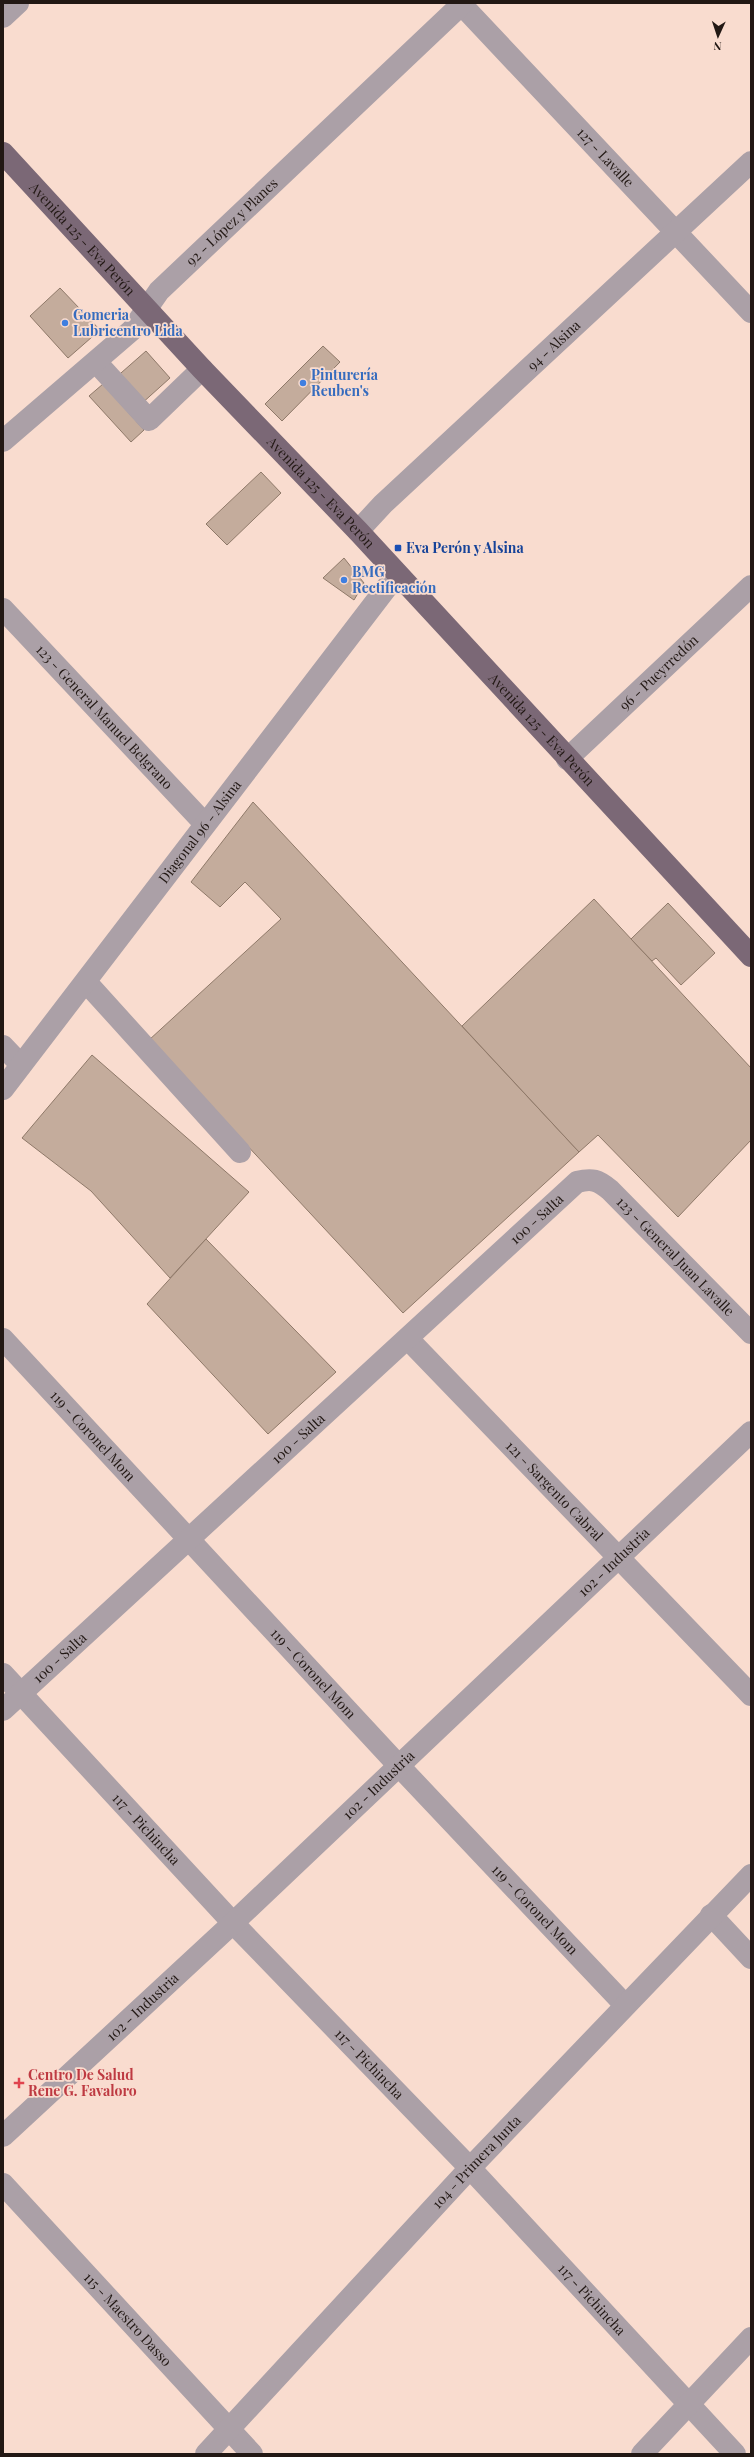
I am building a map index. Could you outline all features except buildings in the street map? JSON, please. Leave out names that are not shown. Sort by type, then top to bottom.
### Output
[{"type":"main road","name":"Avenida 125 - Eva Perón","points":[[3,153],[202,369],[358,531],[567,759],[751,956]]},
{"type":"street","points":[[3,17],[18,3]]},
{"type":"street","name":"127 - Lavalle","points":[[462,3],[751,312]]},
{"type":"street","name":"92 - López y Planes","points":[[3,441],[132,330],[159,291],[462,3]]},
{"type":"street","name":"94 - Alsina","points":[[358,531],[389,499],[751,162]]},
{"type":"street","points":[[96,362],[149,420],[202,369]]},
{"type":"street","name":"Diagonal 96 - Alsina","points":[[3,1089],[397,574]]},
{"type":"street","name":"96 - Pueyrredón","points":[[567,759],[751,586]]},
{"type":"street","name":"123 - General Manuel Belgrano","points":[[3,609],[205,824]]},
{"type":"street","points":[[86,982],[240,1152]]},
{"type":"street","points":[[3,1046],[21,1066]]},
{"type":"street","name":"100 - Salta","points":[[3,1710],[577,1182],[588,1179],[598,1181]]},
{"type":"street","name":"123 - General Juan Lavalle","points":[[598,1181],[751,1333]]},
{"type":"street","name":"119 - Coronel Mom","points":[[3,1339],[398,1766],[626,2005]]},
{"type":"street","name":"121 - Sargento Cabral","points":[[408,1339],[751,1695]]},
{"type":"street","name":"102 - Industria","points":[[3,2136],[233,1923],[617,1557],[751,1432]]},
{"type":"street","name":"117 - Pichincha","points":[[3,1674],[233,1923],[470,2168],[735,2454]]},
{"type":"street","name":"104 - Primera Junta","points":[[206,2454],[470,2168],[751,1875]]},
{"type":"street","points":[[711,1915],[751,1958]]},
{"type":"street","name":"115 - Maestro Dasso","points":[[3,2184],[252,2454]]},
{"type":"street","points":[[642,2454],[751,2338]]},
{"type":"place","name":"Gomeria Lubricentro Lida","points":[[65,323]]},
{"type":"place","name":"Pinturería Reuben's","points":[[303,383]]},
{"type":"place","name":"Eva Perón y Alsina","points":[[398,548]]},
{"type":"place","name":"BMG Rectificación","points":[[344,580]]},
{"type":"place","name":"Centro De Salud Rene G. Favaloro","points":[[19,2083]]}]
